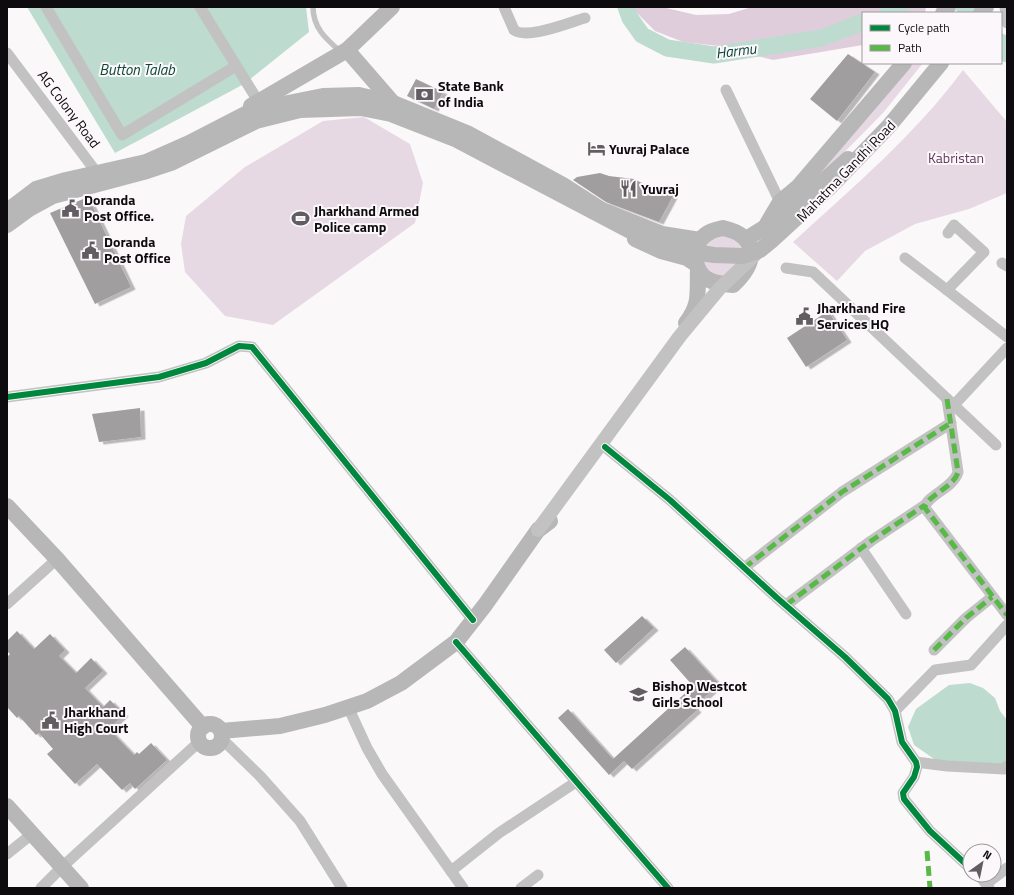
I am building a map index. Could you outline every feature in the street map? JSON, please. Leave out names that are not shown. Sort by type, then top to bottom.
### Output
[{"type":"main road","points":[[220,128],[258,101],[345,52],[392,7]]},
{"type":"main road","points":[[345,52],[393,103]]},
{"type":"main road","points":[[765,228],[780,202],[798,187],[903,64]]},
{"type":"main road","name":"Mahatma Gandhi Road","points":[[746,239],[788,213],[845,162],[885,120],[930,64]]},
{"type":"main road","points":[[7,213],[28,200],[54,188],[153,163],[255,114],[321,101],[362,102],[393,108],[453,132],[486,148],[617,220],[644,231],[702,246],[737,248],[760,240],[839,172],[891,118],[935,64]]},
{"type":"main road","points":[[7,226],[28,209],[53,196],[165,165],[256,121],[300,110],[361,108],[391,114],[455,139],[634,233],[694,252],[714,255],[743,256],[760,250],[857,159],[889,126],[940,64]]},
{"type":"main road","name":"Mahatma Gandhi Road","points":[[538,530],[555,516],[680,343],[721,295],[738,280],[760,255],[850,172],[894,124],[943,64]]},
{"type":"main road","points":[[7,226],[41,205],[146,162],[220,128],[253,110],[323,96],[359,95],[393,103],[469,134],[563,185],[602,210],[662,234],[700,240]]},
{"type":"main road","points":[[7,213],[36,189],[66,180],[101,180],[164,169],[254,126],[301,114],[361,111],[390,119],[438,137],[479,156],[628,235],[661,251],[687,258],[697,266],[707,279],[720,284],[738,280],[751,264],[751,251],[746,239],[735,231],[723,228],[710,231],[700,240],[696,251],[697,266],[697,306],[694,314],[545,509],[538,530],[473,620],[456,642],[401,683],[349,708],[280,726],[221,735],[215,725],[201,734],[57,559],[7,506]]},
{"type":"main road","points":[[7,806],[81,888]]},
{"type":"street","points":[[46,7],[122,135],[236,66]]},
{"type":"street","points":[[200,7],[258,101]]},
{"type":"street","points":[[504,7],[514,30],[522,34],[585,18]]},
{"type":"street","points":[[1005,7],[1007,23]]},
{"type":"street","name":"AG Colony Road","points":[[7,53],[101,180]]},
{"type":"street","points":[[726,90],[780,202]]},
{"type":"street","points":[[947,290],[984,252],[954,226],[948,233]]},
{"type":"street","points":[[538,530],[680,336],[719,289],[760,250]]},
{"type":"street","points":[[905,258],[1007,337]]},
{"type":"street","points":[[786,268],[813,272],[996,445]]},
{"type":"street","points":[[7,397],[159,377],[196,367],[239,346],[252,347],[473,620]]},
{"type":"street","points":[[786,605],[861,548],[925,505],[929,500],[949,486],[957,477],[958,466],[950,423],[950,402],[1007,348]]},
{"type":"street","points":[[744,568],[842,492],[950,423]]},
{"type":"street","points":[[605,447],[670,500],[884,694],[895,711],[902,742],[916,762],[916,772],[904,793],[904,799],[930,831],[962,861]]},
{"type":"street","points":[[925,505],[927,511],[1007,615]]},
{"type":"street","points":[[861,548],[906,614]]},
{"type":"street","points":[[7,604],[57,559]]},
{"type":"street","points":[[934,650],[966,618],[992,597]]},
{"type":"street","points":[[895,711],[935,670],[971,665],[1007,624]]},
{"type":"street","points":[[456,642],[668,888]]},
{"type":"street","points":[[349,708],[367,748],[382,774],[463,888]]},
{"type":"street","points":[[41,888],[201,734]]},
{"type":"street","points":[[221,735],[300,821],[342,888]]},
{"type":"street","points":[[916,762],[947,766],[1004,769],[1007,766]]},
{"type":"street","points":[[451,871],[499,833],[576,782]]},
{"type":"street","points":[[7,854],[32,834]]},
{"type":"street","points":[[988,886],[1007,868]]},
{"type":"street","points":[[521,888],[538,875]]},
{"type":"lane","points":[[313,7],[313,18],[318,30],[345,52]]},
{"type":"green space","points":[[910,64],[922,64],[883,113],[819,178],[812,179]]},
{"type":"green space","name":"Kabristan","points":[[963,70],[1007,122],[1007,193],[969,209],[915,224],[865,251],[837,281],[793,242],[904,139]]},
{"type":"green space","name":"Jharkhand Armed Police camp","points":[[364,117],[410,144],[423,183],[415,223],[273,325],[225,316],[185,272],[181,244],[186,216],[245,167],[323,121]]},
{"type":"green space","points":[[723,235],[742,244],[740,274],[714,278],[710,275],[701,255],[708,241]]},
{"type":"shaded area","points":[[634,7],[662,7],[696,15],[729,14],[752,7],[926,7],[925,12],[862,12],[862,45],[773,60],[719,46],[683,42],[655,31],[637,13]]},
{"type":"water","name":"Button Talab","points":[[27,7],[306,7],[309,32],[244,84],[115,153]]},
{"type":"water","points":[[970,683],[983,688],[995,698],[1000,711],[1007,720],[1007,763],[1001,769],[940,763],[914,745],[908,727],[916,709],[949,685]]},
{"type":"building","points":[[848,54],[875,72],[837,121],[810,99]]},
{"type":"building","name":"State Bank of India","points":[[416,79],[443,92],[434,109],[407,96]]},
{"type":"building","points":[[600,173],[609,176],[634,179],[659,192],[662,188],[673,196],[659,222],[606,202],[573,180],[577,177]]},
{"type":"building","name":"Doranda Post Office","points":[[88,197],[131,287],[95,304],[50,213]]},
{"type":"building","points":[[828,311],[847,340],[806,367],[787,338]]},
{"type":"building","points":[[140,408],[141,437],[99,442],[92,414]]},
{"type":"building","points":[[642,616],[654,628],[616,663],[604,650]]},
{"type":"building","points":[[17,631],[34,649],[50,634],[65,650],[59,656],[76,673],[91,658],[103,671],[85,688],[103,707],[110,700],[124,714],[109,729],[134,755],[137,752],[139,754],[151,743],[167,760],[135,789],[130,783],[122,790],[97,764],[75,784],[47,754],[53,749],[39,733],[36,735],[19,716],[17,718],[7,707],[7,657],[10,654],[7,651],[7,641]]},
{"type":"building","points":[[685,647],[719,684],[694,707],[697,710],[632,769],[624,761],[609,775],[558,718],[568,709],[613,759],[693,686],[670,660]]},
{"type":"waterway","name":"Harmu","points":[[626,7],[630,18],[642,35],[667,48],[714,55],[821,38],[862,22]]},
{"type":"waterway","name":"Harmu","points":[[890,12],[901,7]]},
{"type":"waterway","name":"Harmu","points":[[964,7],[972,12]]},
{"type":"waterway","name":"Harmu","points":[[1002,44],[1007,54]]},
{"type":"marked path","points":[[947,399],[958,472],[951,483],[930,500],[926,504],[925,508],[1007,615]]},
{"type":"marked path","points":[[744,568],[842,492],[951,423]]},
{"type":"marked path","points":[[786,605],[871,541],[925,505]]},
{"type":"marked path","points":[[934,650],[966,618],[992,597]]},
{"type":"marked path","points":[[927,851],[930,888]]},
{"type":"cycle path","points":[[7,397],[159,377],[206,363],[239,346],[252,347],[473,620]]},
{"type":"cycle path","points":[[605,447],[670,500],[776,597],[845,657],[888,699],[895,711],[902,742],[916,762],[917,767],[914,777],[903,793],[904,799],[930,831],[962,861]]},
{"type":"cycle path","points":[[456,642],[668,888]]},
{"type":"place","name":"State Bank of India","points":[[425,94]]},
{"type":"place","name":"Yuvraj Palace","points":[[596,149]]},
{"type":"place","name":"Yuvraj","points":[[628,189]]},
{"type":"place","name":"Doranda Post Office.","points":[[71,208]]},
{"type":"place","name":"Jharkhand Armed Police camp","points":[[301,219]]},
{"type":"place","name":"Doranda Post Office","points":[[91,250]]},
{"type":"place","name":"Jharkhand Fire Services HQ","points":[[804,316]]},
{"type":"place","name":"Bishop Westcot Girls School","points":[[639,694]]},
{"type":"place","name":"Jharkhand High Court","points":[[51,720]]}]
